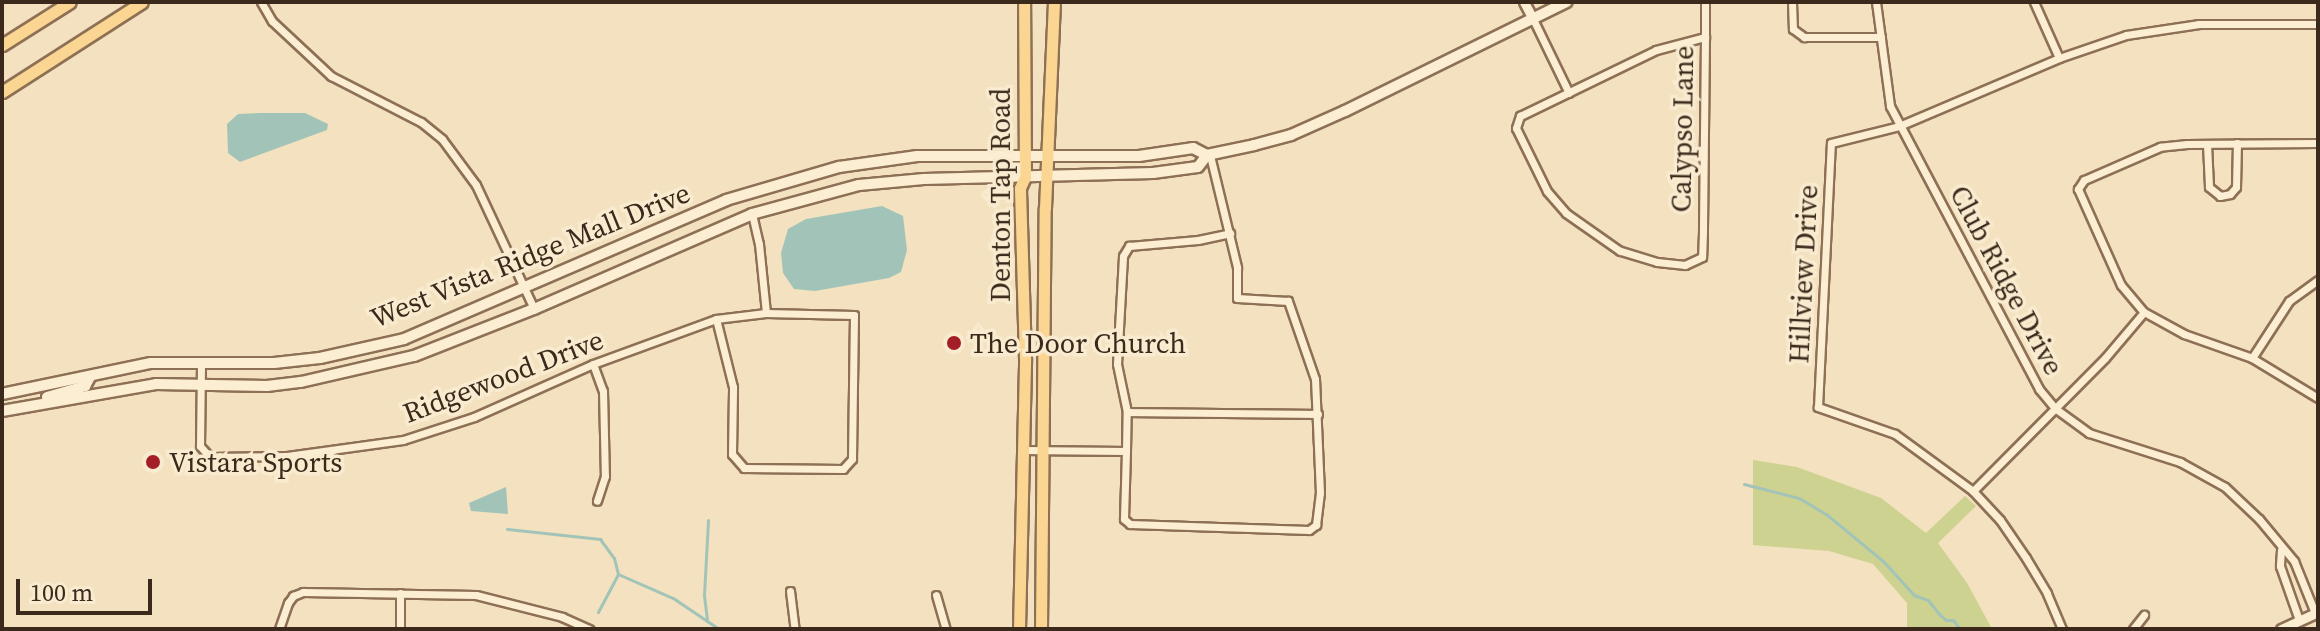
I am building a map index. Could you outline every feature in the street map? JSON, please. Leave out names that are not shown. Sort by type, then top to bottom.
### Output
[{"type":"main road","points":[[2,45],[70,2]]},
{"type":"main road","points":[[2,92],[142,2]]},
{"type":"main road","name":"Denton Tap Road","points":[[1019,629],[1023,450],[1020,188],[1025,177],[1024,2]]},
{"type":"main road","name":"Denton Tap Road","points":[[1041,629],[1041,451],[1054,2]]},
{"type":"main road","points":[[1208,155],[1291,135],[1567,2]]},
{"type":"main road","name":"West Vista Ridge Mall Drive","points":[[2,394],[151,363],[274,363],[360,350],[404,339],[664,225],[754,190],[872,162],[917,156],[1139,156],[1193,148],[1208,155],[1198,167],[1153,173],[924,179],[859,185],[752,214],[534,309],[414,356],[342,374],[267,386],[156,384],[2,411]]},
{"type":"main road","points":[[752,214],[754,190]]},
{"type":"main road","points":[[37,405],[46,398],[85,386],[90,377]]},
{"type":"street","points":[[261,2],[272,21],[331,76],[421,122],[442,139],[476,185],[534,309]]},
{"type":"street","points":[[1524,2],[1569,93],[1656,50],[1705,37]]},
{"type":"street","name":"Calypso Lane","points":[[1569,93],[1520,116],[1516,128],[1547,191],[1566,213],[1620,251],[1657,262],[1685,265],[1702,257],[1705,2]]},
{"type":"street","points":[[1792,2],[1793,29],[1804,37],[1881,37]]},
{"type":"street","name":"Club Ridge Drive","points":[[1876,2],[1885,87],[1899,126],[2027,372],[2056,409],[2100,438],[2180,462],[2211,476],[2259,519],[2281,550],[2294,561],[2316,613]]},
{"type":"street","points":[[2034,2],[2059,58]]},
{"type":"street","points":[[1899,126],[2059,58],[2126,35],[2165,27],[2318,24]]},
{"type":"street","name":"Hillview Drive","points":[[1899,126],[1831,143],[1818,407],[1895,434],[1973,491]]},
{"type":"street","points":[[2207,144],[2209,187],[2220,196],[2230,194],[2236,187],[2237,143]]},
{"type":"street","points":[[2318,143],[2160,147],[2084,180],[2078,189],[2121,285],[2144,312],[2184,334],[2252,358],[2318,398]]},
{"type":"street","points":[[1208,155],[1230,233],[1237,267],[1237,298],[1288,301],[1294,310],[1315,379],[1320,493],[1316,525],[1309,530],[1130,524],[1124,519],[1127,412],[1117,364],[1123,256],[1129,246],[1198,240],[1230,233]]},
{"type":"street","points":[[752,214],[759,244],[766,313]]},
{"type":"street","points":[[2252,358],[2289,301],[2318,280]]},
{"type":"street","points":[[2062,629],[2047,593],[2026,558],[2000,520],[1973,491],[2056,409],[2144,312]]},
{"type":"street","name":"Ridgewood Drive","points":[[201,365],[200,446],[210,457],[287,456],[403,440],[474,417],[593,364],[716,319],[766,313],[854,315],[852,459],[843,469],[744,468],[732,454],[733,387],[716,319]]},
{"type":"street","points":[[593,364],[603,391],[605,476],[597,501]]},
{"type":"street","points":[[1127,412],[1318,414]]},
{"type":"street","points":[[1023,450],[1126,451]]},
{"type":"street","name":"Club Ridge Drive","points":[[2281,550],[2280,566],[2299,620]]},
{"type":"street","points":[[790,591],[795,629]]},
{"type":"street","points":[[279,629],[293,596],[303,592],[476,595],[535,609],[589,629]]},
{"type":"street","points":[[400,593],[400,629]]},
{"type":"street","points":[[936,595],[946,629]]},
{"type":"street","points":[[2281,629],[2316,613]]},
{"type":"street","points":[[2133,629],[2144,615]]},
{"type":"green space","points":[[1753,460],[1797,467],[1881,498],[1926,533],[1965,496],[1976,506],[1938,543],[1967,583],[1992,629],[1907,629],[1907,603],[1873,564],[1829,551],[1753,545]]},
{"type":"water","points":[[305,113],[328,124],[327,130],[240,162],[228,153],[227,124],[238,114]]},
{"type":"water","points":[[882,206],[903,216],[907,250],[901,272],[889,278],[815,291],[794,289],[783,273],[781,253],[788,229],[806,219]]},
{"type":"water","points":[[506,487],[508,514],[471,511],[469,503]]},
{"type":"waterway","points":[[1744,484],[1799,498],[1826,514],[1883,561],[1914,595],[1928,600],[1939,614],[1946,620],[1953,620],[1960,629]]},
{"type":"waterway","points":[[707,620],[704,595],[708,520]]},
{"type":"waterway","points":[[507,529],[600,539],[614,558],[618,574],[673,598],[719,629]]},
{"type":"waterway","points":[[598,612],[618,574]]},
{"type":"place","name":"The Door Church","points":[[954,343]]},
{"type":"place","name":"Vistara Sports","points":[[153,462]]}]
